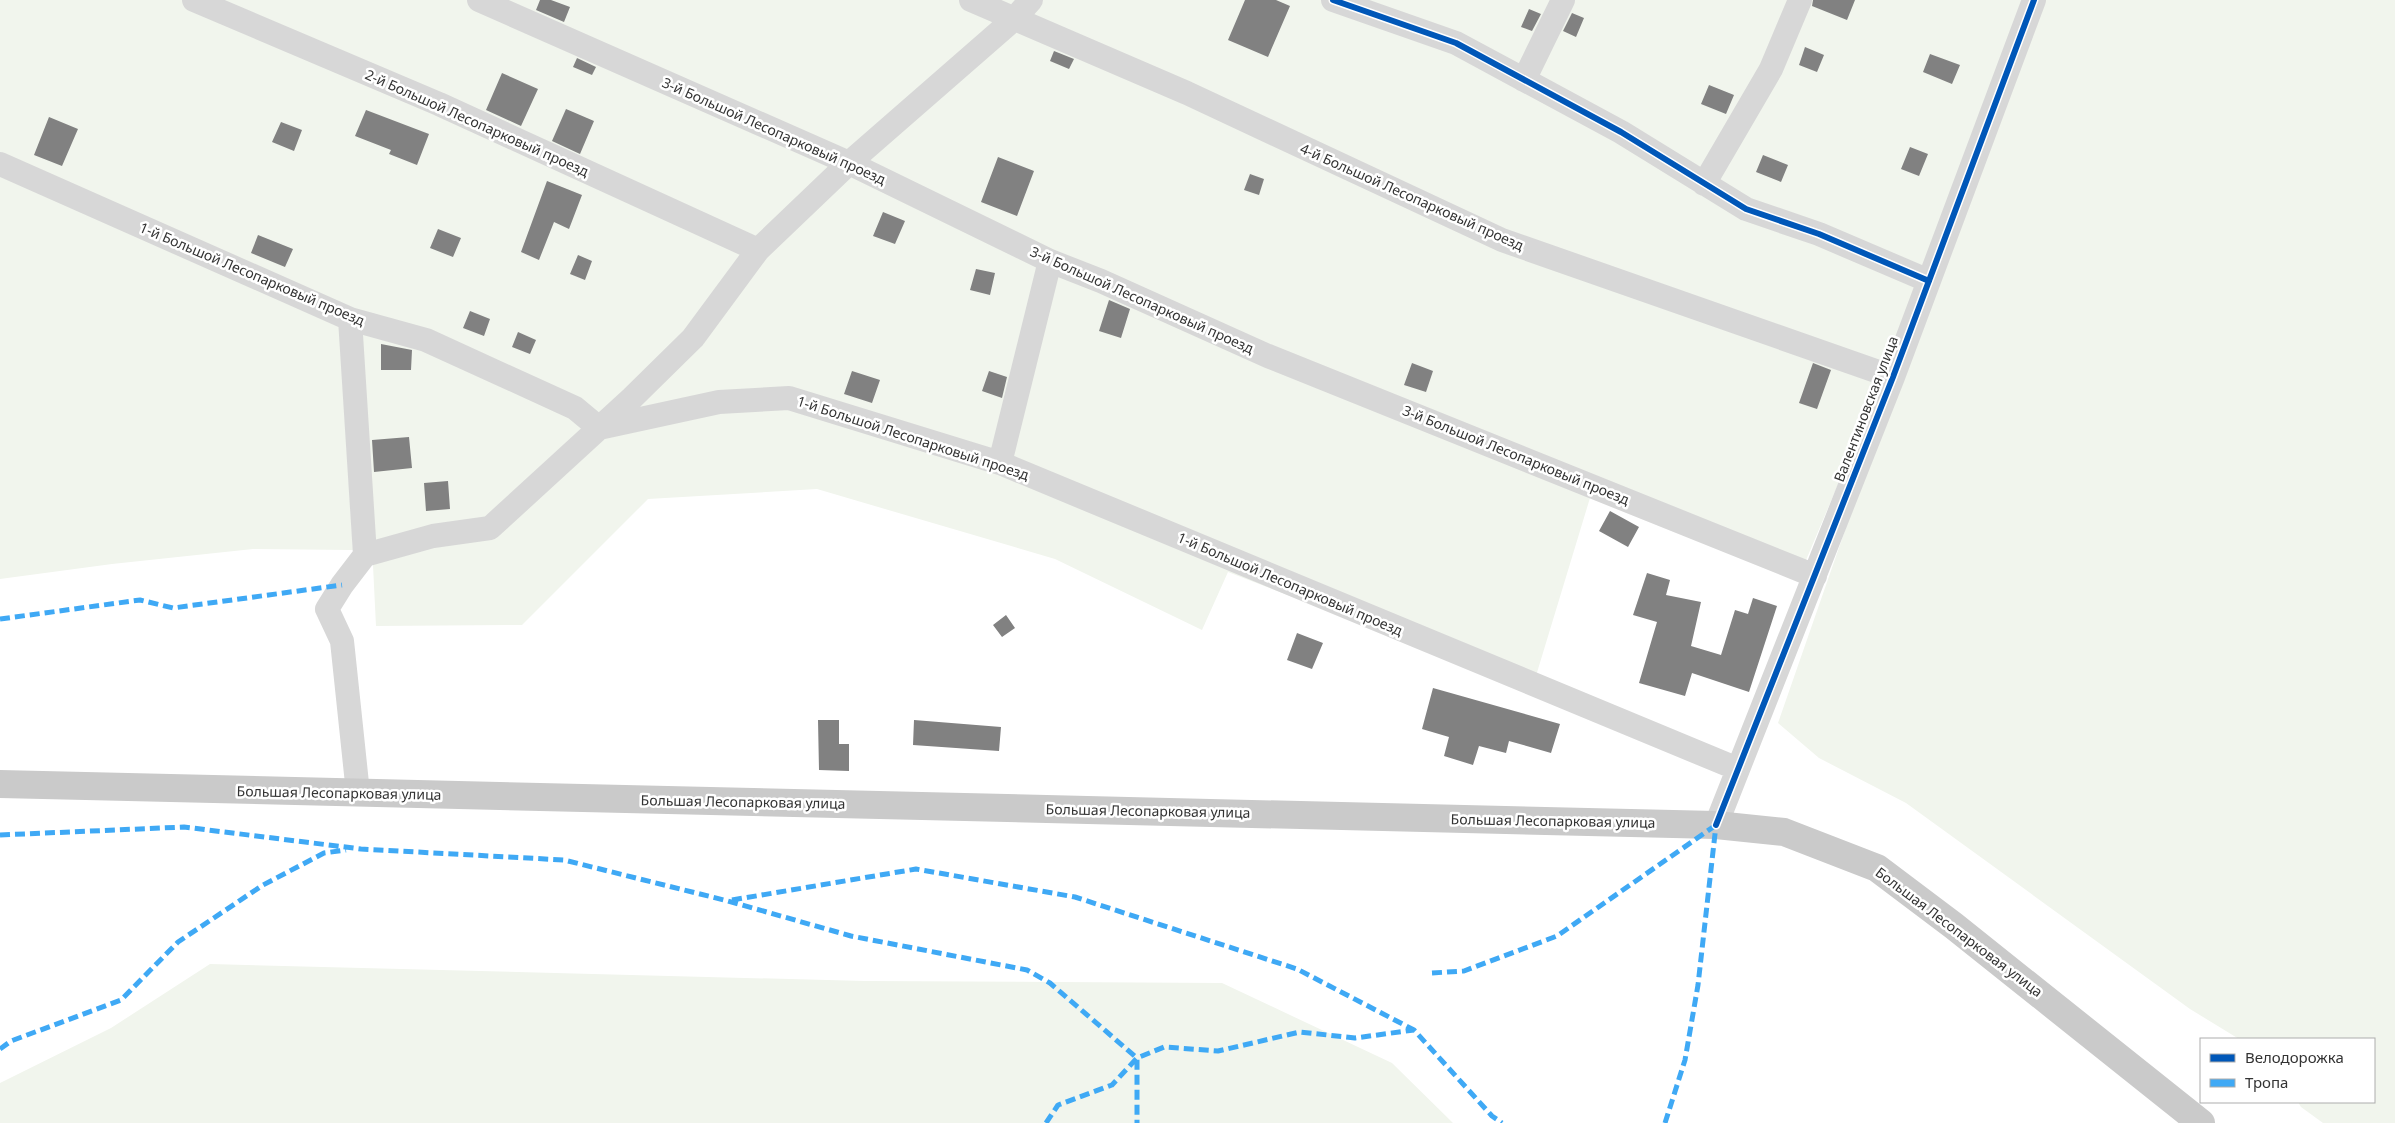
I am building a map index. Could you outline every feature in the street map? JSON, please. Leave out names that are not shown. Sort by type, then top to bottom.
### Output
[{"type":"main road","name":"Большая Лесопарковая улица","points":[[0,784],[1716,825],[1784,832],[1877,868],[1954,926],[2201,1123]]},
{"type":"street","name":"2-й Большой Лесопарковый проезд","points":[[194,0],[439,104],[758,250]]},
{"type":"street","name":"3-й Большой Лесопарковый проезд","points":[[479,0],[849,163],[1050,261],[1101,281],[1268,356],[1815,576]]},
{"type":"street","name":"4-й Большой Лесопарковый проезд","points":[[971,0],[1187,93],[1502,240],[1893,377]]},
{"type":"street","points":[[358,793],[342,641],[327,609],[342,585],[365,555],[433,536],[490,528],[632,398],[693,338],[758,250],[849,163],[1014,19],[1031,0]]},
{"type":"street","points":[[1524,80],[1563,0]]},
{"type":"street","points":[[1704,184],[1771,70],[1800,0]]},
{"type":"street","name":"Валентиновская улица","points":[[1716,825],[1893,377],[2034,0]]},
{"type":"street","points":[[1336,1],[1456,44],[1621,132],[1746,209],[1819,234],[1929,280]]},
{"type":"street","name":"1-й Большой Лесопарковый проезд","points":[[0,164],[350,319],[426,340],[575,408],[599,428],[719,402],[789,398],[1000,463],[1738,769]]},
{"type":"street","points":[[1000,463],[1050,261]]},
{"type":"street","points":[[350,319],[365,555]]},
{"type":"shaded area","points":[[0,0],[2395,0],[2395,1123],[2323,1123],[2301,1107],[2299,1103],[2375,1103],[2375,1038],[2237,1038],[2190,1009],[1906,803],[1819,758],[1778,723],[1969,174],[1801,572],[1593,488],[1532,689],[1228,572],[1202,630],[1055,559],[817,489],[648,499],[522,625],[376,626],[361,322],[0,160]]},
{"type":"shaded area","points":[[0,175],[339,324],[353,550],[253,549],[112,564],[0,579]]},
{"type":"shaded area","points":[[210,964],[865,981],[1222,983],[1392,1063],[1453,1123],[0,1123],[0,1083],[111,1028]]},
{"type":"building","points":[[540,0],[551,0],[570,7],[564,22],[536,10]]},
{"type":"building","points":[[1245,0],[1276,0],[1290,6],[1268,57],[1228,40]]},
{"type":"building","points":[[1813,0],[1855,0],[1847,20],[1812,6]]},
{"type":"building","points":[[1529,9],[1541,14],[1532,31],[1521,27]]},
{"type":"building","points":[[1572,13],[1584,18],[1576,37],[1563,31]]},
{"type":"building","points":[[1805,47],[1824,55],[1817,72],[1799,65]]},
{"type":"building","points":[[1054,51],[1074,59],[1069,69],[1050,61]]},
{"type":"building","points":[[1930,54],[1960,65],[1952,84],[1923,72]]},
{"type":"building","points":[[577,58],[596,67],[592,75],[573,67]]},
{"type":"building","points":[[502,73],[538,89],[521,126],[486,110]]},
{"type":"building","points":[[1709,85],[1734,95],[1726,114],[1701,104]]},
{"type":"building","points":[[566,109],[594,121],[580,154],[552,141]]},
{"type":"building","points":[[366,110],[429,134],[417,165],[389,154],[391,150],[355,136]]},
{"type":"building","points":[[49,117],[78,129],[62,166],[34,155]]},
{"type":"building","points":[[281,122],[302,130],[294,151],[272,142]]},
{"type":"building","points":[[1910,147],[1928,154],[1919,176],[1901,169]]},
{"type":"building","points":[[1763,155],[1788,165],[1781,182],[1756,172]]},
{"type":"building","points":[[998,157],[1034,171],[1017,216],[981,202]]},
{"type":"building","points":[[1250,174],[1264,179],[1259,195],[1244,190]]},
{"type":"building","points":[[547,181],[582,195],[569,229],[554,222],[539,260],[521,252]]},
{"type":"building","points":[[883,212],[905,221],[895,244],[873,236]]},
{"type":"building","points":[[438,229],[461,238],[453,257],[430,248]]},
{"type":"building","points":[[258,235],[293,249],[285,267],[251,253]]},
{"type":"building","points":[[578,255],[592,261],[585,280],[570,274]]},
{"type":"building","points":[[976,269],[995,273],[990,295],[970,290]]},
{"type":"building","points":[[1109,300],[1130,309],[1121,338],[1099,331]]},
{"type":"building","points":[[470,311],[490,319],[484,336],[463,328]]},
{"type":"building","points":[[518,332],[536,340],[530,354],[512,347]]},
{"type":"building","points":[[381,344],[412,350],[411,370],[381,370]]},
{"type":"building","points":[[1412,363],[1433,371],[1426,392],[1404,385]]},
{"type":"building","points":[[1813,363],[1831,370],[1817,409],[1799,403]]},
{"type":"building","points":[[852,371],[880,380],[872,403],[844,394]]},
{"type":"building","points":[[989,371],[1007,377],[1002,398],[982,391]]},
{"type":"building","points":[[409,437],[412,468],[374,472],[372,440]]},
{"type":"building","points":[[448,481],[450,509],[426,511],[424,483]]},
{"type":"building","points":[[1610,511],[1639,527],[1628,547],[1599,531]]},
{"type":"building","points":[[1647,573],[1670,580],[1666,595],[1701,602],[1691,646],[1721,655],[1735,610],[1748,614],[1753,598],[1777,606],[1749,692],[1692,673],[1685,696],[1639,683],[1657,622],[1633,615]]},
{"type":"building","points":[[1006,615],[1015,628],[1002,637],[993,625]]},
{"type":"building","points":[[1297,633],[1323,643],[1312,669],[1287,660]]},
{"type":"building","points":[[1433,688],[1560,724],[1551,753],[1509,741],[1506,753],[1479,746],[1473,765],[1444,756],[1449,737],[1422,729]]},
{"type":"building","points":[[818,720],[839,720],[839,744],[849,744],[849,771],[819,770]]},
{"type":"building","points":[[914,720],[1001,727],[999,751],[913,745]]},
{"type":"marked path","points":[[0,619],[140,600],[173,608],[342,585]]},
{"type":"marked path","points":[[1432,973],[1464,971],[1557,936],[1716,825]]},
{"type":"marked path","points":[[1665,1123],[1685,1060],[1698,985],[1716,825]]},
{"type":"marked path","points":[[0,835],[184,827],[361,849],[564,860],[728,901],[851,936],[1027,970],[1050,983],[1137,1058],[1137,1123]]},
{"type":"marked path","points":[[0,1049],[11,1041],[121,1000],[178,942],[263,885],[324,853],[346,850]]},
{"type":"marked path","points":[[732,900],[916,869],[1075,897],[1297,969],[1414,1030],[1492,1116],[1502,1123]]},
{"type":"marked path","points":[[1046,1123],[1058,1105],[1112,1085],[1137,1058],[1164,1047],[1218,1051],[1300,1032],[1355,1038],[1414,1030]]},
{"type":"cycle path","points":[[1333,0],[1456,43],[1621,132],[1746,209],[1819,234],[1929,281]]},
{"type":"cycle path","points":[[1716,825],[1893,377],[2034,0]]}]
